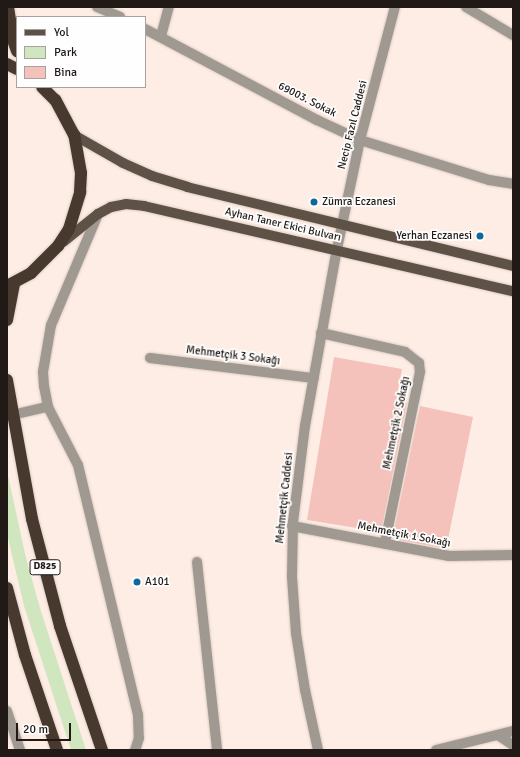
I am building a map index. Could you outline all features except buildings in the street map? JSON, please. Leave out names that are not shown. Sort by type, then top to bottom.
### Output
[{"type":"highway","points":[[8,7],[13,40],[16,48]]},
{"type":"highway","points":[[7,64],[16,68]]},
{"type":"highway","points":[[7,320],[11,285],[41,265],[58,246],[68,229],[80,192],[81,173],[74,135],[55,100],[43,88]]},
{"type":"highway","name":"D825","points":[[7,380],[12,415],[32,519],[46,575],[63,633],[102,750]]},
{"type":"highway","points":[[7,588],[25,655],[57,750]]},
{"type":"main road","name":"Ayhan Taner Ekici Bulvarı","points":[[74,135],[152,176],[188,187],[513,266]]},
{"type":"main road","name":"Ayhan Taner Ekici Bulvarı","points":[[58,246],[98,214],[126,204],[144,206],[337,249],[513,291]]},
{"type":"street","points":[[97,7],[118,16]]},
{"type":"street","points":[[161,36],[169,7]]},
{"type":"street","name":"Necip Fazıl Caddesi","points":[[337,249],[360,140],[395,7]]},
{"type":"street","points":[[466,7],[513,35]]},
{"type":"street","name":"69003. Sokak","points":[[146,29],[161,36],[282,102],[360,140],[490,180],[513,184]]},
{"type":"street","points":[[98,214],[51,325],[43,372],[48,407],[78,465],[135,698],[139,738],[135,750]]},
{"type":"street","name":"Mehmetçik Caddesi","points":[[318,750],[305,690],[296,633],[292,577],[292,526],[314,378],[337,249]]},
{"type":"street","name":"Mehmetçik 2 Sokağı","points":[[322,333],[405,352],[419,362],[420,372],[385,543]]},
{"type":"street","name":"Mehmetçik 3 Sokağı","points":[[150,358],[314,378]]},
{"type":"street","points":[[12,415],[48,407]]},
{"type":"street","name":"Mehmetçik 1 Sokağı","points":[[292,526],[449,556],[513,555]]},
{"type":"street","points":[[197,562],[217,750]]},
{"type":"street","points":[[7,711],[20,750]]},
{"type":"street","points":[[436,750],[513,731]]},
{"type":"street","points":[[498,735],[513,745]]},
{"type":"green space","points":[[7,471],[26,558],[40,608],[86,750],[71,750],[24,606],[7,534]]},
{"type":"place","name":"Zümra Eczanesi","points":[[314,202]]},
{"type":"place","name":"Yerhan Eczanesi","points":[[480,236]]},
{"type":"place","name":"A101","points":[[137,582]]}]
